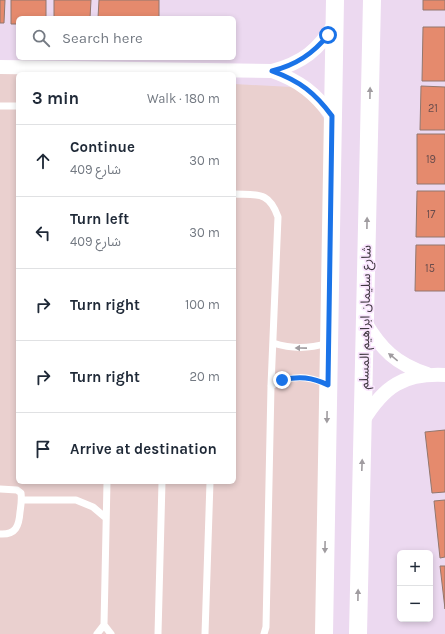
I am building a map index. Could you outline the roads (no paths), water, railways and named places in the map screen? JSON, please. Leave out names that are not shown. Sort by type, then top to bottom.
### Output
[{"type":"street","points":[[324,634],[335,0]]},
{"type":"street","name":"شارع سليمان ابراهيم المسلم","points":[[358,634],[364,421],[372,0]]},
{"type":"street","points":[[0,67],[166,72],[272,71],[298,62],[310,54],[320,45],[334,24]]},
{"type":"street","points":[[272,71],[287,76],[300,83],[312,92],[332,116]]},
{"type":"street","points":[[365,322],[382,347],[393,357],[403,365],[427,374]]},
{"type":"street","points":[[364,421],[376,402],[392,387],[415,377],[427,374],[445,375]]},
{"type":"lane","points":[[0,106],[16,106]]},
{"type":"lane","points":[[236,194],[257,194],[268,199],[274,207],[278,217],[271,386],[266,627],[264,634]]},
{"type":"lane","points":[[273,343],[287,347],[301,348],[315,347],[328,343]]},
{"type":"lane","points":[[271,386],[282,380],[294,378],[317,380],[328,385]]},
{"type":"lane","points":[[97,634],[104,625],[107,484]]},
{"type":"lane","points":[[158,634],[162,484]]},
{"type":"lane","points":[[205,634],[210,484]]},
{"type":"lane","points":[[0,489],[17,490],[21,493],[22,500],[19,524],[15,530],[6,534],[0,534]]},
{"type":"lane","points":[[22,500],[76,500],[93,507],[106,518]]},
{"type":"lane","points":[[104,625],[111,634]]}]
